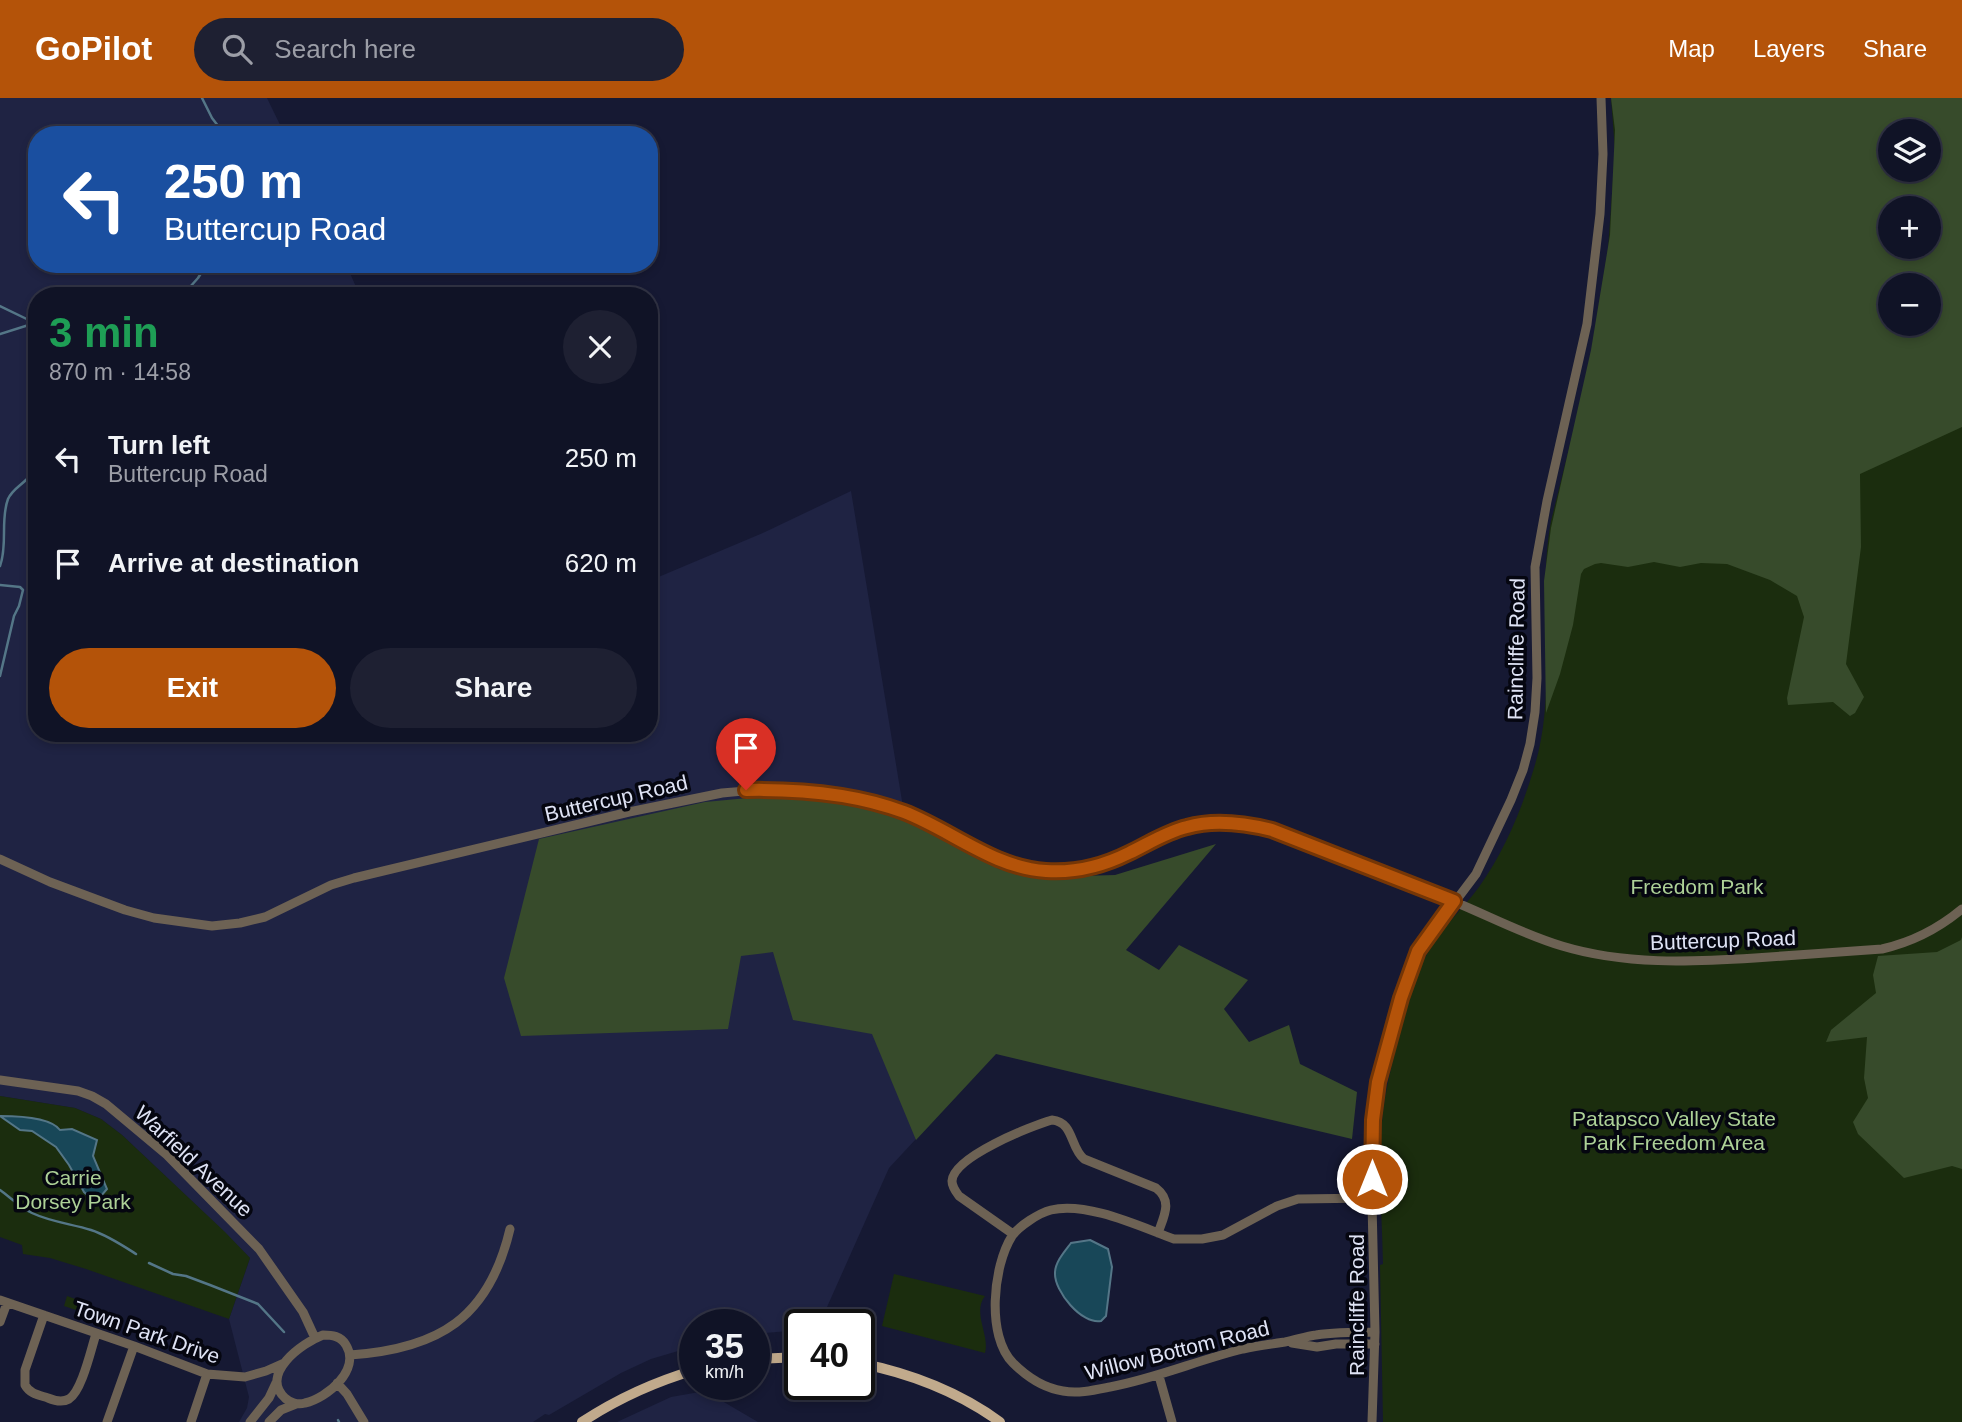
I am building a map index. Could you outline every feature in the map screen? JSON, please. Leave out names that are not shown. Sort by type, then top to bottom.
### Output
[{"type":"main road","points":[[875,1367],[941,1388],[1000,1422]]},
{"type":"main road","points":[[582,1422],[619,1399],[679,1375]]},
{"type":"street","name":"Raincliffe Road","points":[[1372,1422],[1375,1332],[1371,1160],[1378,1082],[1396,1013],[1418,951],[1476,874],[1511,800],[1530,744],[1537,678],[1535,567],[1546,501],[1587,324],[1600,214],[1603,154],[1601,98]]},
{"type":"street","name":"Buttercup Road","points":[[0,859],[50,882],[125,910],[154,918],[212,926],[265,917],[331,885],[355,877],[558,829],[722,793],[794,790],[843,797],[904,812],[997,859],[1043,871],[1078,870],[1096,866],[1187,827],[1213,823],[1248,825],[1272,830],[1561,946],[1643,961],[1694,962],[1882,949],[1904,944],[1931,931],[1962,909]]},
{"type":"street","name":"Warfield Avenue","points":[[0,1080],[78,1091],[106,1104],[167,1156],[259,1249],[303,1312],[315,1338]]},
{"type":"street","points":[[1158,1233],[1167,1201],[1161,1192],[1084,1159],[1077,1153],[1067,1127],[1058,1121],[1052,1120],[994,1143],[969,1159],[952,1181],[959,1196],[1013,1234],[1040,1215],[1051,1210],[1068,1208],[1104,1214],[1174,1239],[1202,1239],[1223,1235],[1277,1206],[1298,1199],[1373,1198]]},
{"type":"street","points":[[350,1354],[418,1344],[456,1323],[489,1289],[505,1252],[510,1229]]},
{"type":"street","name":"Willow Bottom Road","points":[[1013,1234],[1001,1262],[995,1309],[997,1330],[1009,1360],[1044,1386],[1065,1392],[1089,1391],[1159,1376],[1241,1349],[1314,1335],[1375,1332]]},
{"type":"street","points":[[0,1322],[4,1301]]},
{"type":"street","name":"Town Park Drive","points":[[4,1301],[207,1374],[245,1377],[284,1363]]},
{"type":"street","points":[[44,1315],[24,1379],[28,1390],[44,1397],[62,1402],[74,1394],[96,1334]]},
{"type":"street","points":[[270,1422],[281,1409],[314,1400],[337,1383],[347,1370],[350,1354],[344,1342],[337,1336],[323,1335],[315,1338],[293,1353],[284,1363],[278,1373],[278,1389],[283,1396],[296,1404]]},
{"type":"street","name":"Willow Bottom Road","points":[[1287,1342],[1317,1347],[1375,1344]]},
{"type":"street","points":[[107,1422],[134,1346]]},
{"type":"street","points":[[191,1422],[207,1374]]},
{"type":"street","points":[[1159,1376],[1172,1422]]},
{"type":"street","points":[[250,1422],[269,1398],[277,1381]]},
{"type":"street","points":[[337,1383],[365,1422]]},
{"type":"shaded area","points":[[0,98],[267,98],[281,126],[28,126],[28,273],[350,273],[356,287],[28,287],[28,742],[658,742],[658,577],[765,532],[851,491],[905,819],[959,845],[999,1042],[995,1054],[889,1168],[826,1309],[784,1309],[784,1331],[770,1333],[770,1309],[679,1309],[679,1351],[651,1359],[621,1373],[533,1422],[239,1422],[247,1408],[249,1397],[229,1319],[250,1258],[122,1135],[101,1119],[75,1108],[0,1096]]},
{"type":"shaded area","points":[[0,1116],[41,1120],[60,1130],[72,1129],[97,1140],[93,1156],[107,1189],[93,1200],[84,1192],[56,1147],[32,1131],[20,1130]]},
{"type":"shaded area","points":[[1090,1240],[1108,1249],[1112,1267],[1106,1316],[1101,1321],[1086,1318],[1070,1305],[1059,1289],[1055,1273],[1061,1257],[1071,1243]]},
{"type":"shaded area","points":[[679,1396],[679,1400],[720,1400],[758,1422],[617,1422]]},
{"type":"green space","name":"Patapsco Valley State Park Freedom Area","points":[[1611,98],[1962,98],[1962,1422],[1383,1422],[1380,1157],[1385,1097],[1408,1006],[1423,962],[1438,936],[1479,887],[1496,859],[1518,814],[1534,768],[1545,707],[1547,552],[1551,521],[1588,372],[1608,249],[1615,151]]},
{"type":"green space","points":[[1611,98],[1962,98],[1962,427],[1860,474],[1861,547],[1846,664],[1864,697],[1855,713],[1850,716],[1833,702],[1788,705],[1787,698],[1804,617],[1797,596],[1770,580],[1727,564],[1701,563],[1680,567],[1654,562],[1628,567],[1601,563],[1584,569],[1573,625],[1546,713],[1544,581],[1551,528],[1591,350],[1610,235],[1615,130]]},
{"type":"green space","points":[[780,795],[838,801],[885,811],[959,845],[999,869],[1046,877],[1115,875],[1216,844],[1126,950],[1159,970],[1179,945],[1248,980],[1224,1009],[1249,1042],[1289,1025],[1300,1064],[1357,1092],[1352,1139],[996,1054],[916,1140],[872,1034],[793,1020],[773,952],[741,956],[728,1029],[521,1036],[504,978],[539,839],[705,802]]},
{"type":"green space","points":[[1962,937],[1962,1169],[1952,1166],[1904,1178],[1858,1134],[1853,1122],[1868,1098],[1864,1078],[1867,1037],[1826,1042],[1831,1030],[1876,993],[1873,975],[1878,956],[1937,952]]},
{"type":"green space","name":"Carrie Dorsey Park","points":[[0,1096],[75,1108],[101,1119],[122,1135],[225,1232],[250,1258],[229,1319],[86,1269],[50,1258],[23,1254],[22,1245],[0,1237]]},
{"type":"green space","points":[[894,1274],[985,1296],[980,1310],[985,1353],[882,1326]]},
{"type":"green space","points":[[67,1296],[89,1304],[85,1313],[64,1306]]},
{"type":"waterway","points":[[202,98],[218,126]]},
{"type":"waterway","points":[[190,287],[201,273]]},
{"type":"waterway","points":[[0,306],[28,320]]},
{"type":"waterway","points":[[0,334],[28,325]]},
{"type":"waterway","points":[[0,566],[8,499],[28,478]]},
{"type":"waterway","points":[[0,585],[20,587],[23,590],[0,676]]},
{"type":"waterway","points":[[0,1190],[32,1213],[97,1232],[136,1254]]},
{"type":"waterway","points":[[149,1263],[258,1304],[284,1332]]},
{"type":"route","points":[[746,790],[794,790],[832,794],[904,812],[997,859],[1043,871],[1078,870],[1096,866],[1187,827],[1230,822],[1272,830],[1454,901],[1424,940],[1408,974],[1378,1082],[1373,1120],[1372,1179]]},
{"type":"park label","name":"Freedom Park","points":[[1697,886]]}]
